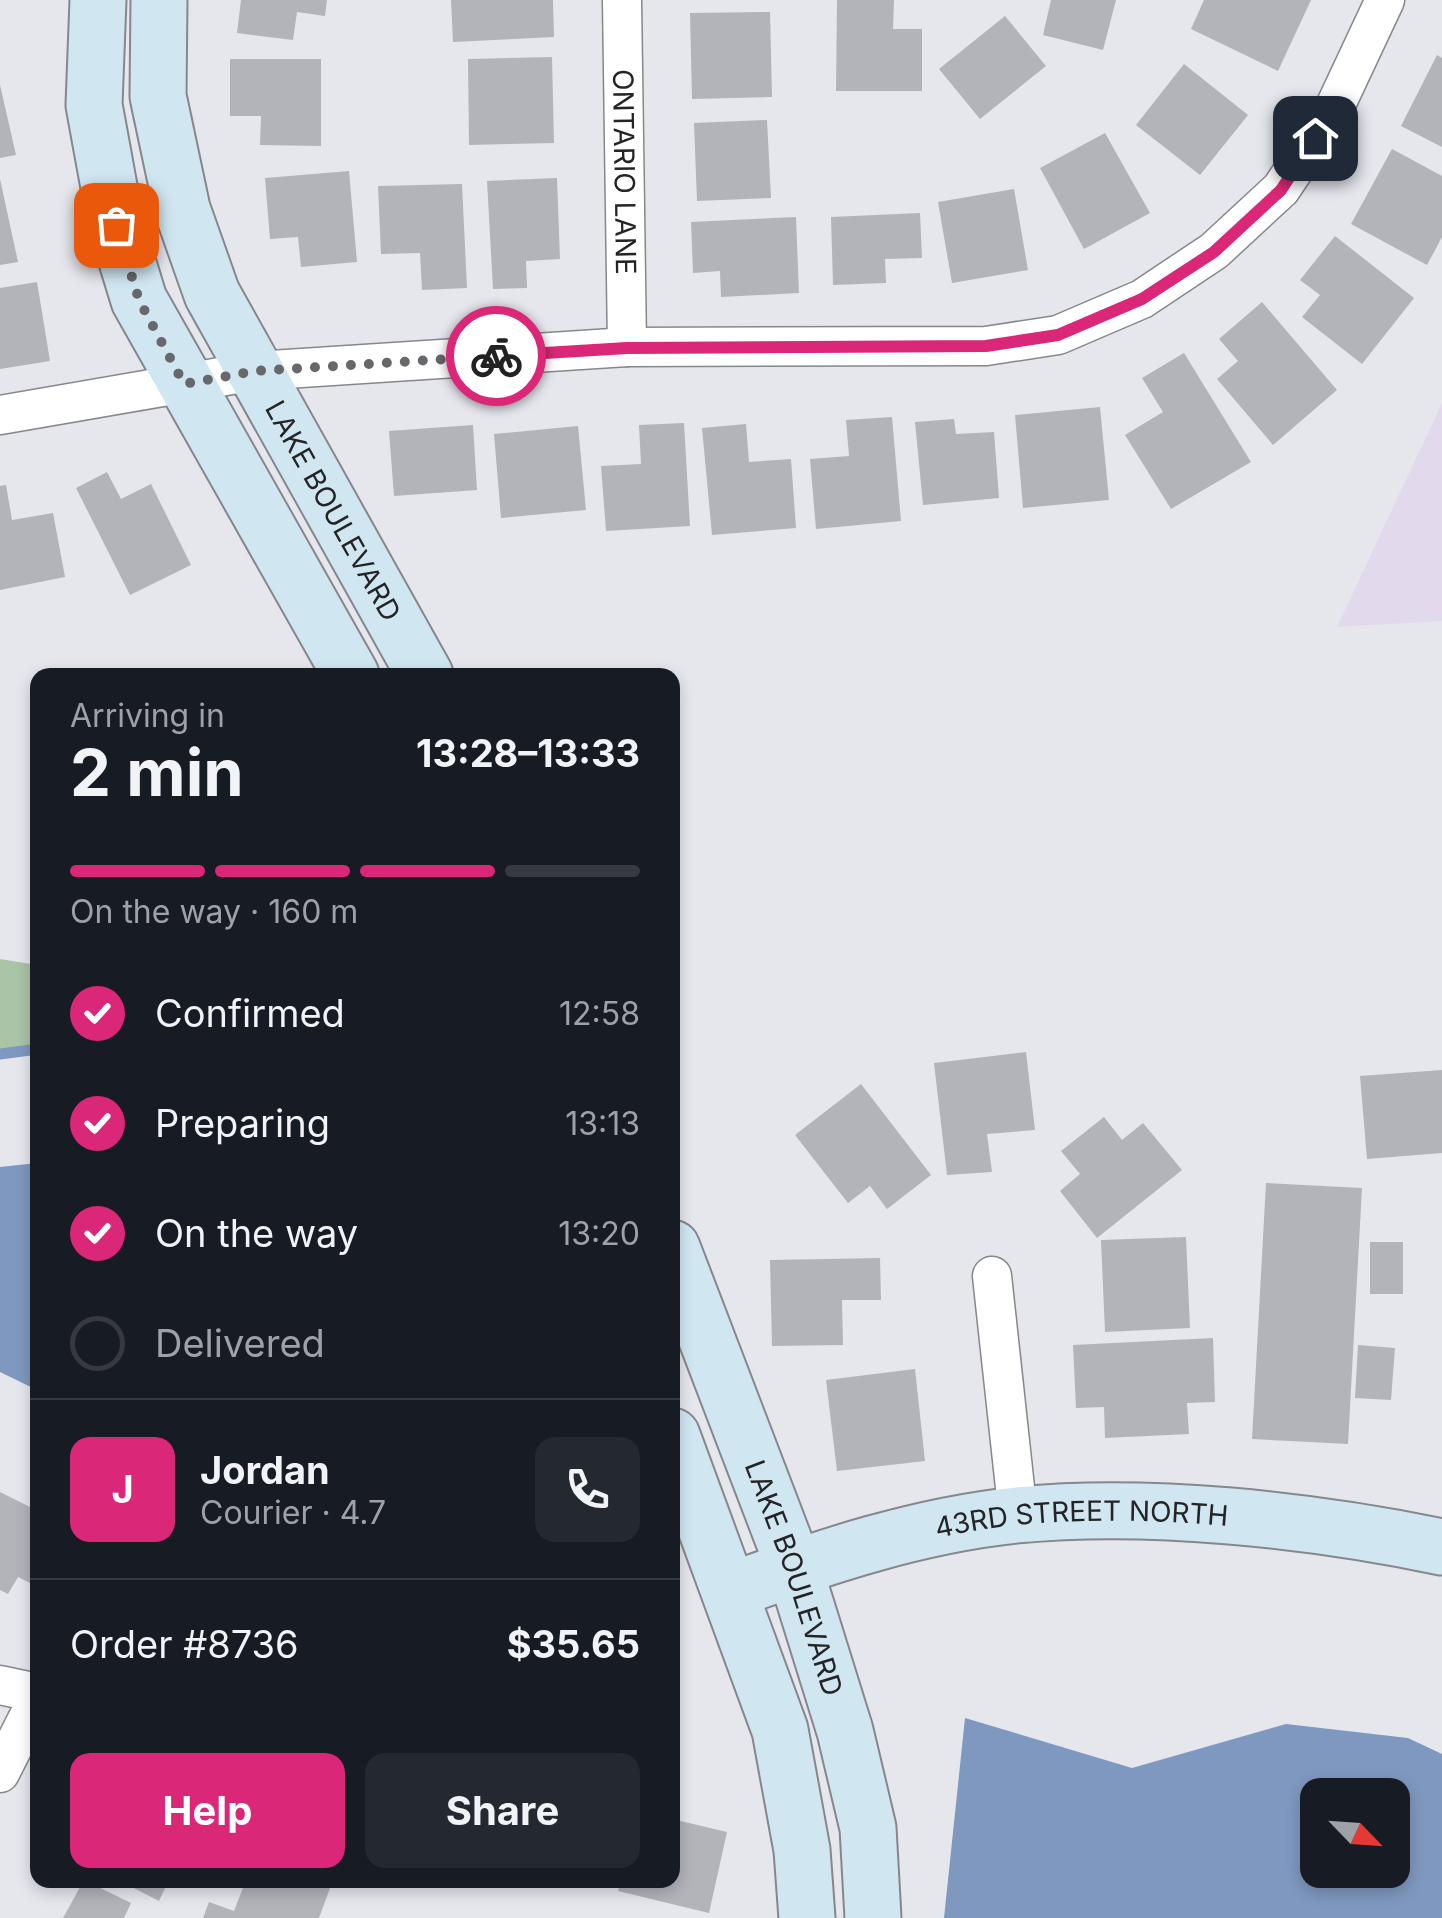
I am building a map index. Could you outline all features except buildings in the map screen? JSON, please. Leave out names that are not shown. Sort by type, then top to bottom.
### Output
[{"type":"street","points":[[98,0],[94,105],[116,225],[139,300],[346,668]]},
{"type":"street","name":"LAKE BOULEVARD","points":[[159,0],[158,96],[182,209],[212,294],[421,668]]},
{"type":"street","name":"ONTARIO LANE","points":[[622,0],[627,348]]},
{"type":"street","points":[[0,415],[255,371],[627,348],[986,346],[1058,335],[1142,299],[1214,252],[1281,190],[1332,113],[1385,0]]},
{"type":"street","name":"LAKE BOULEVARD","points":[[680,1269],[794,1567],[845,1731],[868,1828],[873,1918]]},
{"type":"street","points":[[992,1276],[1018,1516]]},
{"type":"street","points":[[680,1457],[780,1730],[802,1850],[807,1918]]},
{"type":"street","name":"43RD STREET NORTH","points":[[730,1591],[794,1567],[906,1534],[1018,1516],[1168,1514],[1285,1522],[1442,1547]]},
{"type":"street","points":[[0,1686],[30,1694]]},
{"type":"street","points":[[0,1773],[30,1712]]},
{"type":"shaded area","points":[[1442,403],[1442,621],[1337,627]]},
{"type":"green space","points":[[0,959],[30,964],[30,1055],[0,1058]]},
{"type":"water","points":[[30,1164],[30,1387],[0,1372],[0,1167]]},
{"type":"water","points":[[965,1718],[1132,1768],[1286,1724],[1408,1738],[1442,1754],[1442,1918],[944,1918]]},
{"type":"waterway","points":[[0,1054],[30,1050]]},
{"type":"way so far","points":[[116,225],[139,300],[184,384],[255,371],[496,356]]},
{"type":"route","points":[[496,356],[627,348],[986,346],[1058,335],[1142,299],[1214,252],[1281,190],[1315,138]]}]
